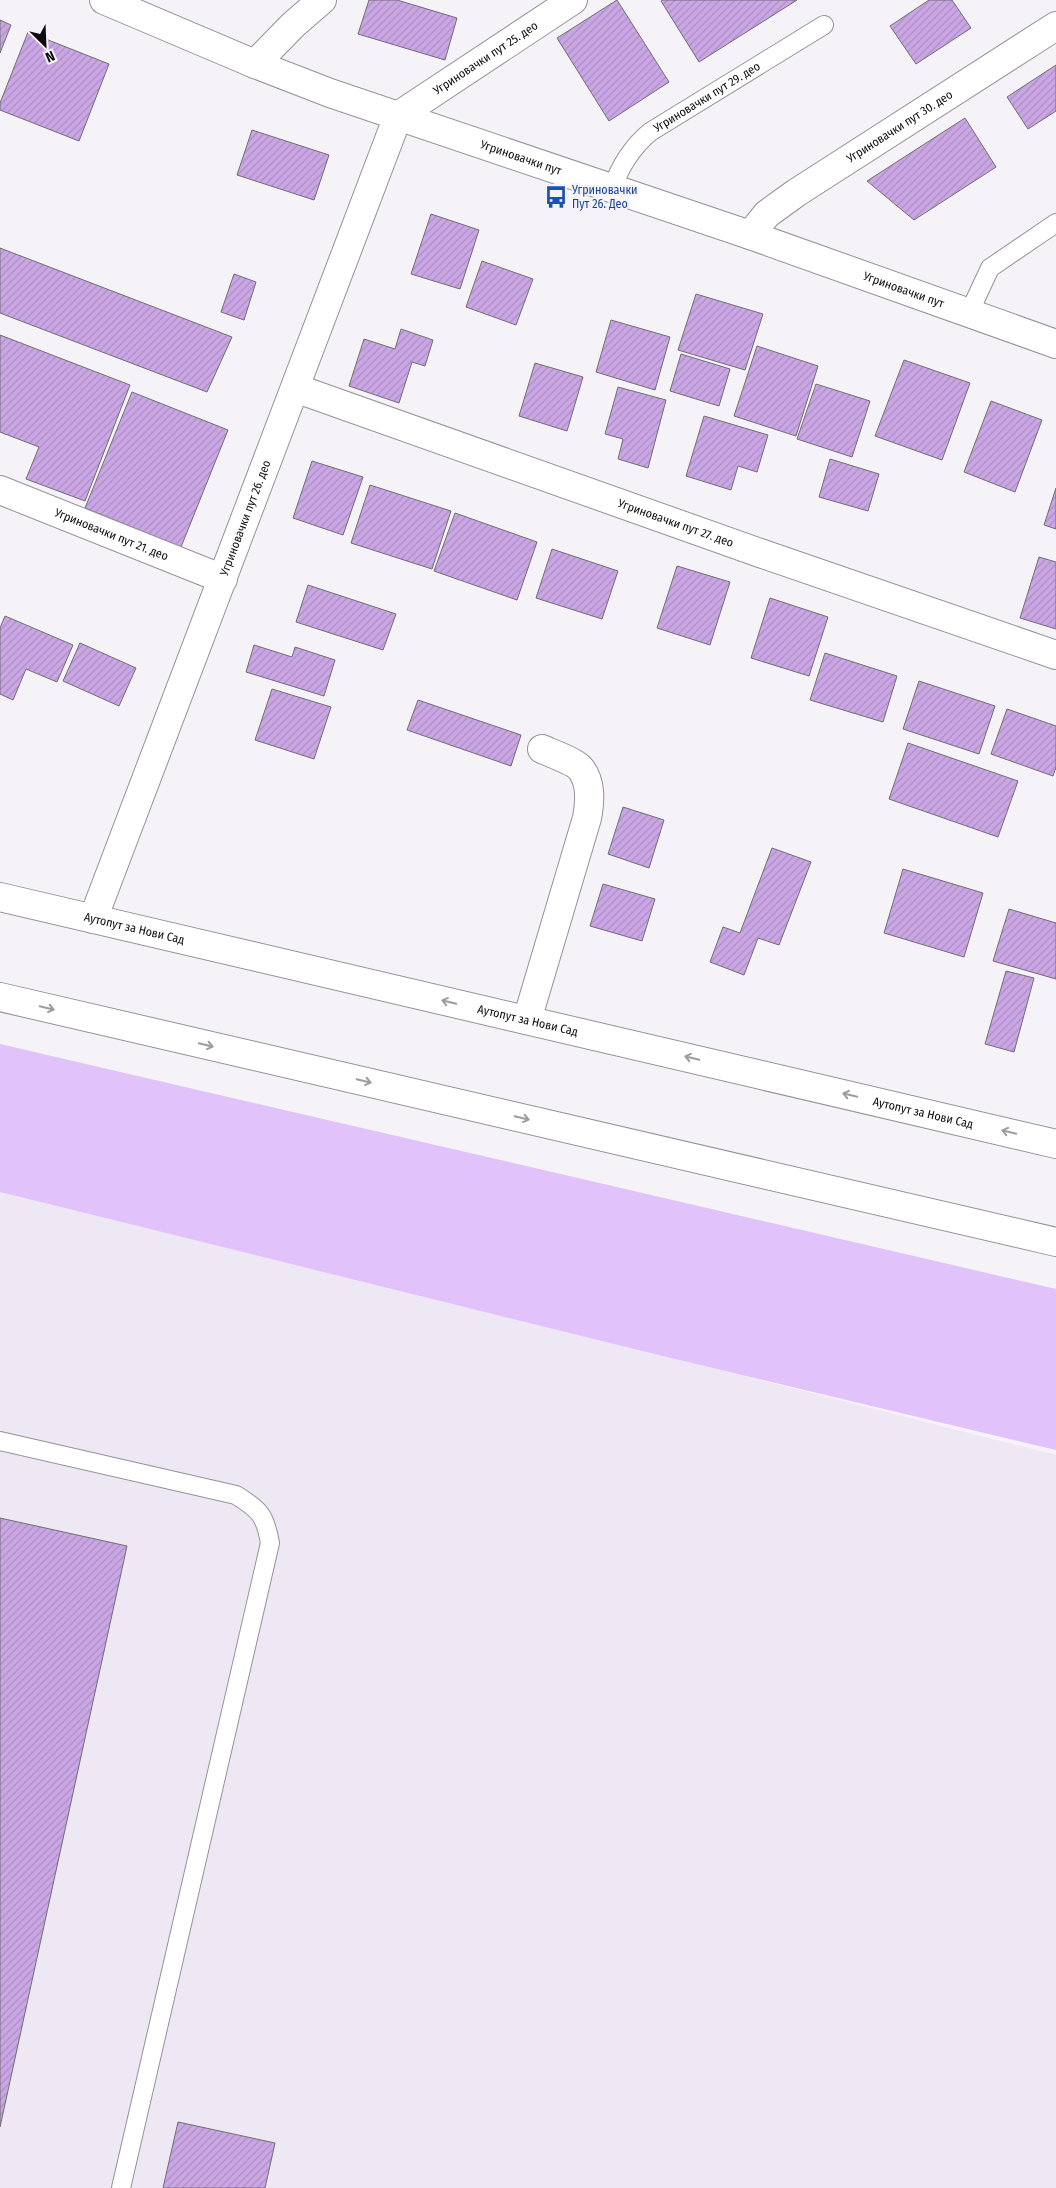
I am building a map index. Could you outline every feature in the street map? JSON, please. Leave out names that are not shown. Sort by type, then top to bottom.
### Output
[{"type":"street","name":"Угриновачки пут","points":[[104,0],[255,64],[398,116],[750,235],[1056,344]]},
{"type":"street","points":[[255,64],[293,25],[322,0]]},
{"type":"street","name":"Угриновачки пут 25. део","points":[[398,116],[573,0]]},
{"type":"street","name":"Угриновачки пут 30. део","points":[[750,235],[767,214],[796,193],[1056,26]]},
{"type":"street","name":"Угриновачки пут 26. део","points":[[93,919],[398,116]]},
{"type":"street","name":"Угриновачки пут 27. део","points":[[296,388],[741,546],[1056,655]]},
{"type":"street","name":"Угриновачки пут 21. део","points":[[0,490],[223,579]]},
{"type":"street","points":[[527,1020],[587,818],[590,800],[587,783],[580,767],[542,749]]},
{"type":"street","name":"Аутопут за Нови Сад","points":[[0,897],[1056,1144]]},
{"type":"street","points":[[0,997],[1056,1242]]},
{"type":"lane","name":"Угриновачки пут 29. део","points":[[612,189],[618,172],[628,154],[650,132],[824,25]]},
{"type":"lane","points":[[969,313],[990,268],[1056,223]]},
{"type":"lane","points":[[0,1441],[236,1495],[256,1507],[267,1526],[270,1543],[121,2188]]},
{"type":"shaded area","points":[[0,1044],[1056,1289],[1056,1450],[667,1357],[0,1192]]},
{"type":"shaded area","points":[[0,1192],[657,1354],[1056,1455],[1056,2188],[0,2188]]},
{"type":"building","points":[[369,0],[397,0],[457,18],[445,60],[358,34]]},
{"type":"building","points":[[617,0],[669,82],[609,121],[557,38]]},
{"type":"building","points":[[797,0],[699,62],[661,1]]},
{"type":"building","points":[[929,0],[952,0],[971,28],[916,64],[890,26]]},
{"type":"building","points":[[0,20],[11,25],[0,53]]},
{"type":"building","points":[[28,32],[109,64],[79,141],[0,110],[0,103]]},
{"type":"building","points":[[1056,65],[1056,111],[1028,129],[1007,97]]},
{"type":"building","points":[[965,118],[996,167],[914,220],[867,181]]},
{"type":"building","points":[[252,130],[329,155],[314,200],[237,175]]},
{"type":"building","points":[[431,214],[479,230],[460,289],[411,274]]},
{"type":"building","points":[[0,248],[232,337],[207,392],[0,313]]},
{"type":"building","points":[[482,261],[533,279],[516,325],[466,307]]},
{"type":"building","points":[[234,274],[256,282],[244,320],[221,312]]},
{"type":"building","points":[[696,294],[763,314],[745,370],[678,350]]},
{"type":"building","points":[[611,320],[670,337],[655,390],[596,372]]},
{"type":"building","points":[[401,329],[433,340],[425,366],[412,362],[399,403],[349,386],[364,339],[395,349]]},
{"type":"building","points":[[0,335],[130,385],[85,501],[26,479],[39,447],[0,432]]},
{"type":"building","points":[[757,346],[818,366],[796,436],[734,416]]},
{"type":"building","points":[[681,354],[730,369],[719,406],[670,391]]},
{"type":"building","points":[[904,360],[970,383],[942,460],[875,436]]},
{"type":"building","points":[[535,363],[583,377],[567,431],[519,416]]},
{"type":"building","points":[[816,384],[870,401],[852,457],[797,439]]},
{"type":"building","points":[[618,387],[666,400],[648,468],[618,459],[623,439],[605,434]]},
{"type":"building","points":[[132,392],[228,430],[181,547],[85,508]]},
{"type":"building","points":[[991,401],[1042,420],[1015,492],[964,472]]},
{"type":"building","points":[[704,416],[768,435],[757,472],[738,466],[731,490],[686,476]]},
{"type":"building","points":[[830,459],[879,474],[868,511],[819,497]]},
{"type":"building","points":[[312,461],[363,477],[343,535],[293,518]]},
{"type":"building","points":[[370,485],[451,511],[432,569],[351,543]]},
{"type":"building","points":[[1056,488],[1056,529],[1044,525]]},
{"type":"building","points":[[455,513],[537,542],[517,600],[434,571]]},
{"type":"building","points":[[552,549],[618,571],[602,619],[536,598]]},
{"type":"building","points":[[1039,557],[1056,562],[1056,629],[1020,618]]},
{"type":"building","points":[[677,566],[730,582],[710,645],[657,628]]},
{"type":"building","points":[[308,585],[396,614],[383,650],[296,622]]},
{"type":"building","points":[[770,598],[828,617],[809,676],[751,658]]},
{"type":"building","points":[[5,616],[73,645],[57,682],[26,669],[13,700],[0,694],[0,628]]},
{"type":"building","points":[[80,643],[136,668],[119,706],[63,681]]},
{"type":"building","points":[[254,645],[292,657],[295,647],[335,660],[324,696],[246,672]]},
{"type":"building","points":[[825,653],[897,676],[883,722],[810,700]]},
{"type":"building","points":[[919,681],[995,706],[979,754],[903,729]]},
{"type":"building","points":[[272,689],[331,707],[314,759],[255,740]]},
{"type":"building","points":[[418,700],[521,735],[511,766],[407,730]]},
{"type":"building","points":[[1007,709],[1056,726],[1056,767],[1053,776],[991,754]]},
{"type":"building","points":[[908,743],[1018,781],[998,837],[889,799]]},
{"type":"building","points":[[623,807],[664,820],[649,868],[608,854]]},
{"type":"building","points":[[772,848],[811,862],[779,945],[758,938],[744,975],[710,962],[723,927],[740,933]]},
{"type":"building","points":[[903,869],[983,893],[964,957],[884,933]]},
{"type":"building","points":[[603,884],[655,899],[642,941],[590,926]]},
{"type":"building","points":[[1009,909],[1056,923],[1056,979],[993,961]]},
{"type":"building","points":[[1006,971],[1034,978],[1014,1052],[985,1044]]},
{"type":"building","points":[[0,1518],[127,1546],[0,2127]]},
{"type":"building","points":[[178,2122],[275,2143],[265,2188],[163,2188]]},
{"type":"place","name":"Угриновачки Пут 26. Део","points":[[556,197]]}]
